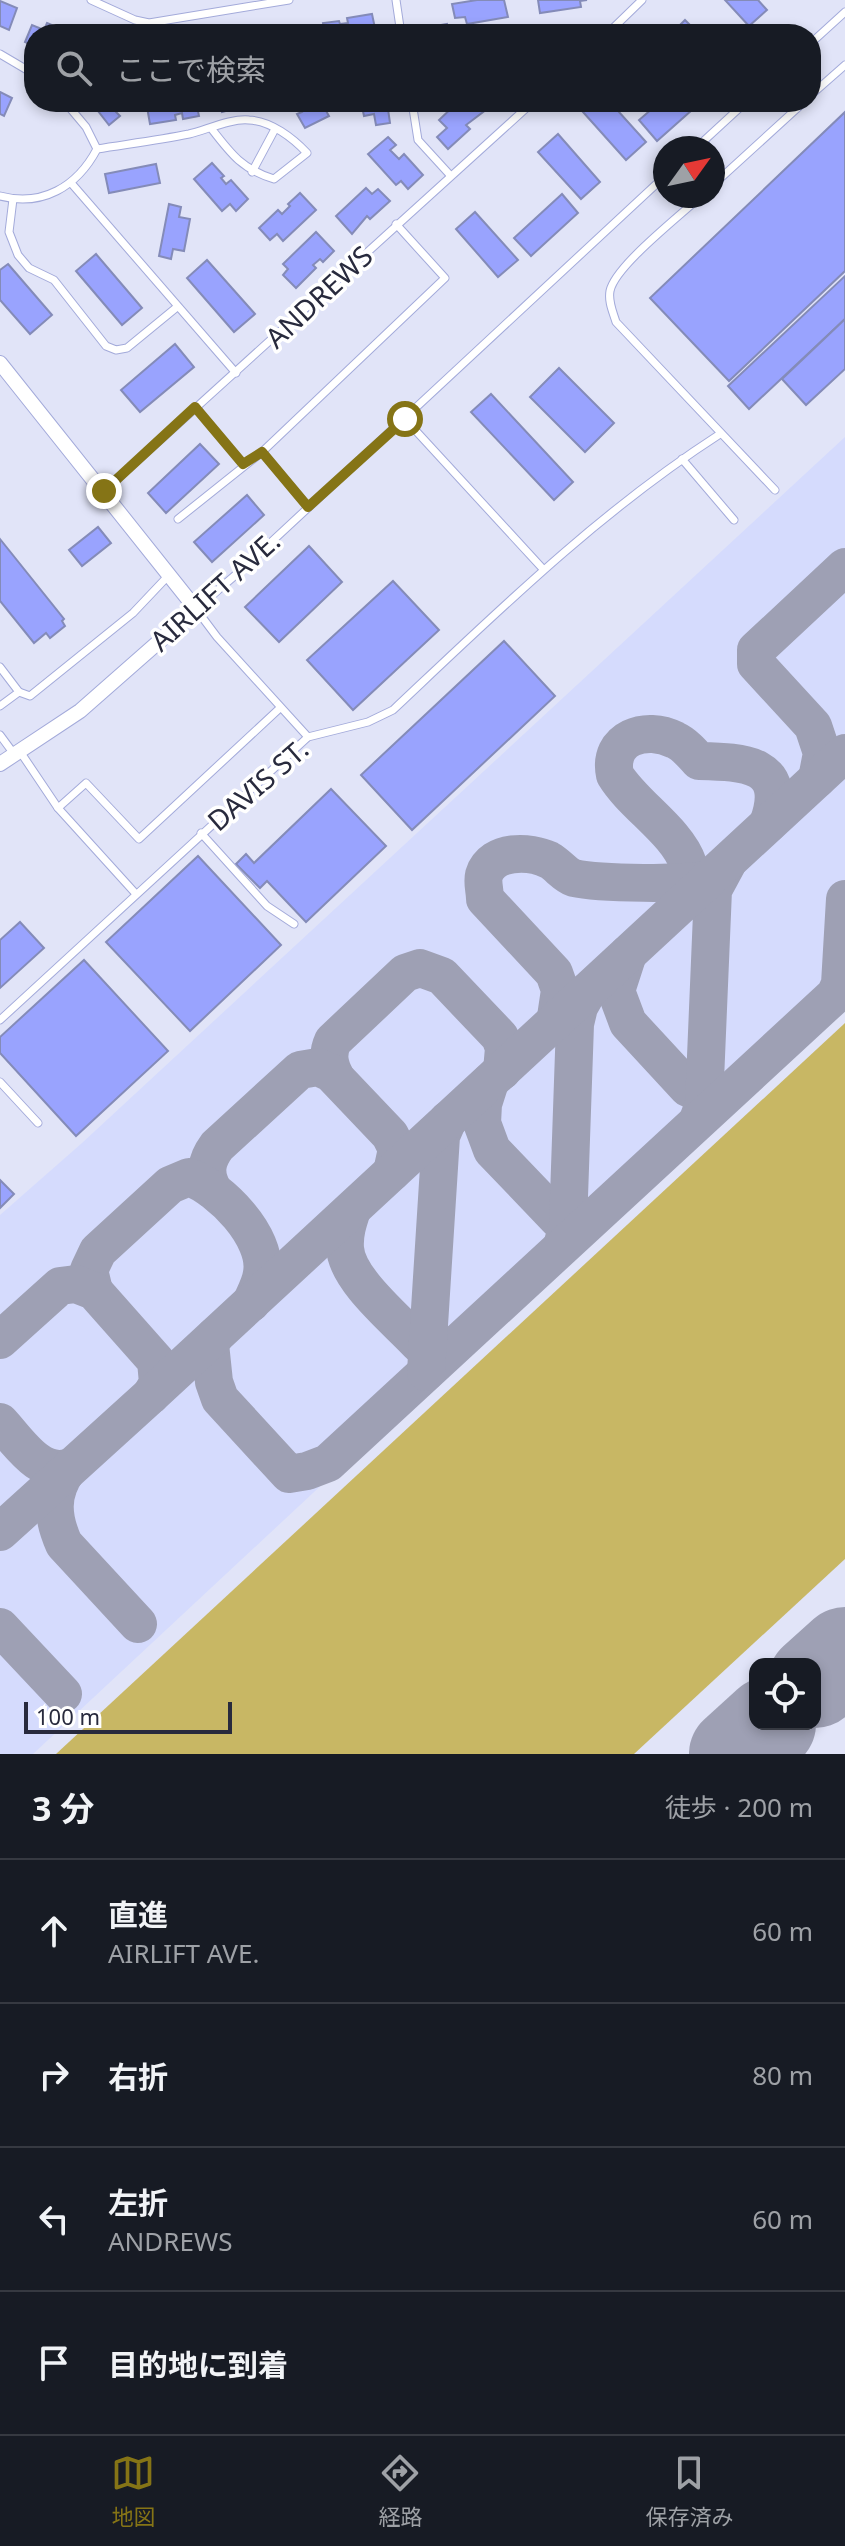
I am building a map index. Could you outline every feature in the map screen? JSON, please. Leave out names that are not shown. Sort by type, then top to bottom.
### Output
[{"type":"street","points":[[0,363],[196,609]]},
{"type":"street","name":"AIRLIFT AVE.","points":[[0,764],[80,711],[196,609]]},
{"type":"lane","points":[[91,0],[149,23],[289,0]]},
{"type":"lane","points":[[396,0],[400,24]]},
{"type":"lane","points":[[617,24],[642,0]]},
{"type":"lane","points":[[821,34],[845,12]]},
{"type":"lane","points":[[0,54],[24,68]]},
{"type":"lane","points":[[821,86],[845,65]]},
{"type":"lane","points":[[73,112],[86,127],[97,149]]},
{"type":"lane","points":[[414,112],[418,140],[450,175]]},
{"type":"lane","name":"ANDREWS","points":[[104,491],[522,112]]},
{"type":"lane","points":[[709,136],[735,112]]},
{"type":"lane","points":[[725,174],[793,112]]},
{"type":"lane","points":[[0,196],[34,199],[72,184],[97,149],[249,120],[294,139],[307,153],[274,179],[252,172],[211,128]]},
{"type":"lane","points":[[252,172],[275,129]]},
{"type":"lane","points":[[72,184],[236,373]]},
{"type":"lane","name":"AIRLIFT AVE.","points":[[196,609],[653,187]]},
{"type":"lane","points":[[13,199],[9,232],[18,255],[29,268],[54,280],[106,346],[116,350],[127,348],[177,307]]},
{"type":"lane","points":[[688,208],[621,270],[609,294],[616,322],[775,490]]},
{"type":"lane","points":[[178,519],[243,464],[262,452],[445,278],[396,224]]},
{"type":"lane","points":[[195,407],[243,464]]},
{"type":"lane","points":[[405,419],[543,569]]},
{"type":"lane","name":"DAVIS ST.","points":[[0,1020],[308,737],[368,722],[393,710],[543,569],[600,521],[720,434]]},
{"type":"lane","points":[[262,452],[308,507]]},
{"type":"lane","points":[[682,459],[734,520]]},
{"type":"lane","points":[[0,667],[19,692],[30,696],[133,613],[169,575]]},
{"type":"lane","points":[[196,609],[308,737]]},
{"type":"lane","points":[[0,706],[19,692]]},
{"type":"lane","points":[[58,808],[86,783],[139,839],[280,708]]},
{"type":"lane","points":[[0,735],[58,808],[136,894]]},
{"type":"lane","points":[[201,833],[267,906],[294,924]]},
{"type":"lane","points":[[0,1082],[38,1123]]},
{"type":"shaded area","points":[[845,437],[845,997],[33,1754],[0,1754],[0,1215],[82,1143]]},
{"type":"shaded area","points":[[845,1023],[845,1559],[634,1754],[56,1754]]},
{"type":"building","points":[[504,0],[508,17],[467,24],[465,17],[455,18],[452,4]]},
{"type":"building","points":[[538,0],[587,0],[580,1],[581,7],[540,13]]},
{"type":"building","points":[[725,0],[758,0],[767,10],[747,24]]},
{"type":"building","points":[[0,1],[17,8],[9,30],[0,26]]},
{"type":"building","points":[[372,14],[374,24],[340,24],[348,23],[347,18]]},
{"type":"building","points":[[0,92],[12,98],[4,116],[0,114]]},
{"type":"building","points":[[99,112],[116,112],[120,116],[109,125]]},
{"type":"building","points":[[148,112],[198,112],[199,116],[183,119],[182,113],[175,115],[176,120],[150,124]]},
{"type":"building","points":[[327,112],[329,116],[305,128],[297,114]]},
{"type":"building","points":[[363,112],[388,112],[390,123],[376,125],[374,114],[364,116]]},
{"type":"building","points":[[447,112],[483,112],[466,125],[470,129],[448,149],[437,137],[447,128],[439,120]]},
{"type":"building","points":[[583,112],[619,112],[646,142],[626,160]]},
{"type":"building","points":[[648,112],[690,112],[663,136],[653,136],[639,120]]},
{"type":"building","points":[[845,112],[845,271],[729,381],[650,298]]},
{"type":"building","points":[[558,134],[600,182],[581,199],[538,152]]},
{"type":"building","points":[[388,137],[396,145],[390,150],[399,159],[404,154],[423,175],[408,189],[401,181],[396,185],[368,154]]},
{"type":"building","points":[[212,163],[224,176],[221,178],[226,184],[231,180],[248,199],[236,211],[230,204],[222,211],[194,179]]},
{"type":"building","points":[[156,164],[160,183],[109,193],[105,174]]},
{"type":"building","points":[[366,188],[372,194],[378,189],[390,201],[370,219],[367,216],[352,234],[336,216]]},
{"type":"building","points":[[300,193],[316,210],[283,241],[277,234],[270,240],[259,228],[278,210],[282,214]]},
{"type":"building","points":[[562,194],[578,213],[531,256],[514,238]]},
{"type":"building","points":[[169,204],[181,207],[179,217],[190,219],[184,251],[173,249],[171,259],[159,256]]},
{"type":"building","points":[[475,212],[518,260],[498,277],[456,229]]},
{"type":"building","points":[[316,232],[334,251],[323,262],[320,259],[313,265],[316,268],[296,288],[283,275],[288,269],[283,264]]},
{"type":"building","points":[[96,254],[142,308],[122,325],[76,271]]},
{"type":"building","points":[[207,260],[255,314],[234,332],[187,278]]},
{"type":"building","points":[[8,264],[52,315],[30,334],[0,300],[0,270]]},
{"type":"building","points":[[845,276],[845,319],[749,409],[728,386]]},
{"type":"building","points":[[845,319],[845,369],[806,405],[782,379]]},
{"type":"building","points":[[175,344],[194,367],[140,412],[121,390]]},
{"type":"building","points":[[559,368],[614,423],[585,452],[530,397]]},
{"type":"building","points":[[491,394],[573,482],[554,500],[471,412]]},
{"type":"building","points":[[200,444],[219,464],[166,513],[148,493]]},
{"type":"building","points":[[247,495],[264,515],[212,562],[194,542]]},
{"type":"building","points":[[98,527],[111,543],[82,566],[69,550]]},
{"type":"building","points":[[0,539],[64,619],[65,626],[50,638],[46,633],[34,643],[0,601]]},
{"type":"building","points":[[309,546],[342,582],[279,642],[245,607]]},
{"type":"building","points":[[393,581],[439,630],[353,710],[307,660]]},
{"type":"building","points":[[504,641],[555,696],[412,830],[361,775]]},
{"type":"building","points":[[331,789],[386,846],[306,922],[267,881],[260,888],[236,864],[246,854],[254,863]]},
{"type":"building","points":[[198,856],[281,945],[190,1031],[106,942]]},
{"type":"building","points":[[20,922],[44,948],[0,988],[0,940]]},
{"type":"building","points":[[84,960],[168,1051],[76,1136],[0,1053],[0,1037]]},
{"type":"building","points":[[0,1180],[14,1194],[0,1208]]},
{"type":"taxiway","points":[[817,779],[822,753],[813,726],[756,664],[756,650],[845,567]]},
{"type":"taxiway","points":[[685,902],[690,873],[682,852],[615,775],[614,762],[623,744],[641,735],[664,736],[682,744],[699,761],[746,765],[759,770],[768,778],[773,789],[768,824]]},
{"type":"taxiway","points":[[0,1532],[845,753]]},
{"type":"taxiway","points":[[556,1017],[560,990],[554,973],[485,899],[484,875],[495,860],[512,854],[532,855],[549,860],[574,878],[602,881],[665,883],[710,878]]},
{"type":"taxiway","points":[[698,1120],[704,1104],[713,890],[727,864]]},
{"type":"taxiway","points":[[215,1336],[210,1344],[214,1382],[220,1399],[289,1474],[328,1463],[835,995],[840,984],[845,899]]},
{"type":"taxiway","points":[[628,954],[616,991],[628,1023],[688,1088],[704,1093],[723,1093]]},
{"type":"taxiway","points":[[335,1076],[330,1059],[333,1041],[405,973],[420,968],[442,976],[500,1037],[504,1048],[502,1071]]},
{"type":"taxiway","points":[[562,1246],[568,1225],[575,1024],[579,1007],[588,991]]},
{"type":"taxiway","points":[[213,1190],[208,1167],[217,1146],[300,1070],[318,1067],[331,1073],[390,1135],[397,1149],[392,1172]]},
{"type":"taxiway","points":[[490,1082],[483,1104],[482,1123],[492,1150],[558,1219],[577,1222],[585,1219]]},
{"type":"taxiway","points":[[426,1372],[441,1136],[448,1120]]},
{"type":"taxiway","points":[[94,1291],[89,1270],[98,1251],[170,1185],[189,1177],[227,1203],[250,1230],[257,1244],[262,1273],[251,1303]]},
{"type":"taxiway","points":[[352,1210],[345,1248],[354,1273],[374,1299],[419,1344],[444,1345]]},
{"type":"taxiway","points":[[0,1340],[60,1286],[76,1284],[94,1291],[156,1361],[158,1383],[151,1395]]},
{"type":"taxiway","points":[[0,1422],[39,1463],[59,1469],[70,1467]]},
{"type":"taxiway","points":[[68,1469],[58,1487],[55,1506],[64,1544],[138,1624]]},
{"type":"taxiway","points":[[0,1627],[63,1694]]},
{"type":"runway","points":[[821,1676],[845,1654]]},
{"type":"runway","points":[[736,1754],[762,1730]]},
{"type":"route","points":[[104,491],[195,407],[243,464],[262,452],[308,507],[405,419]]}]
